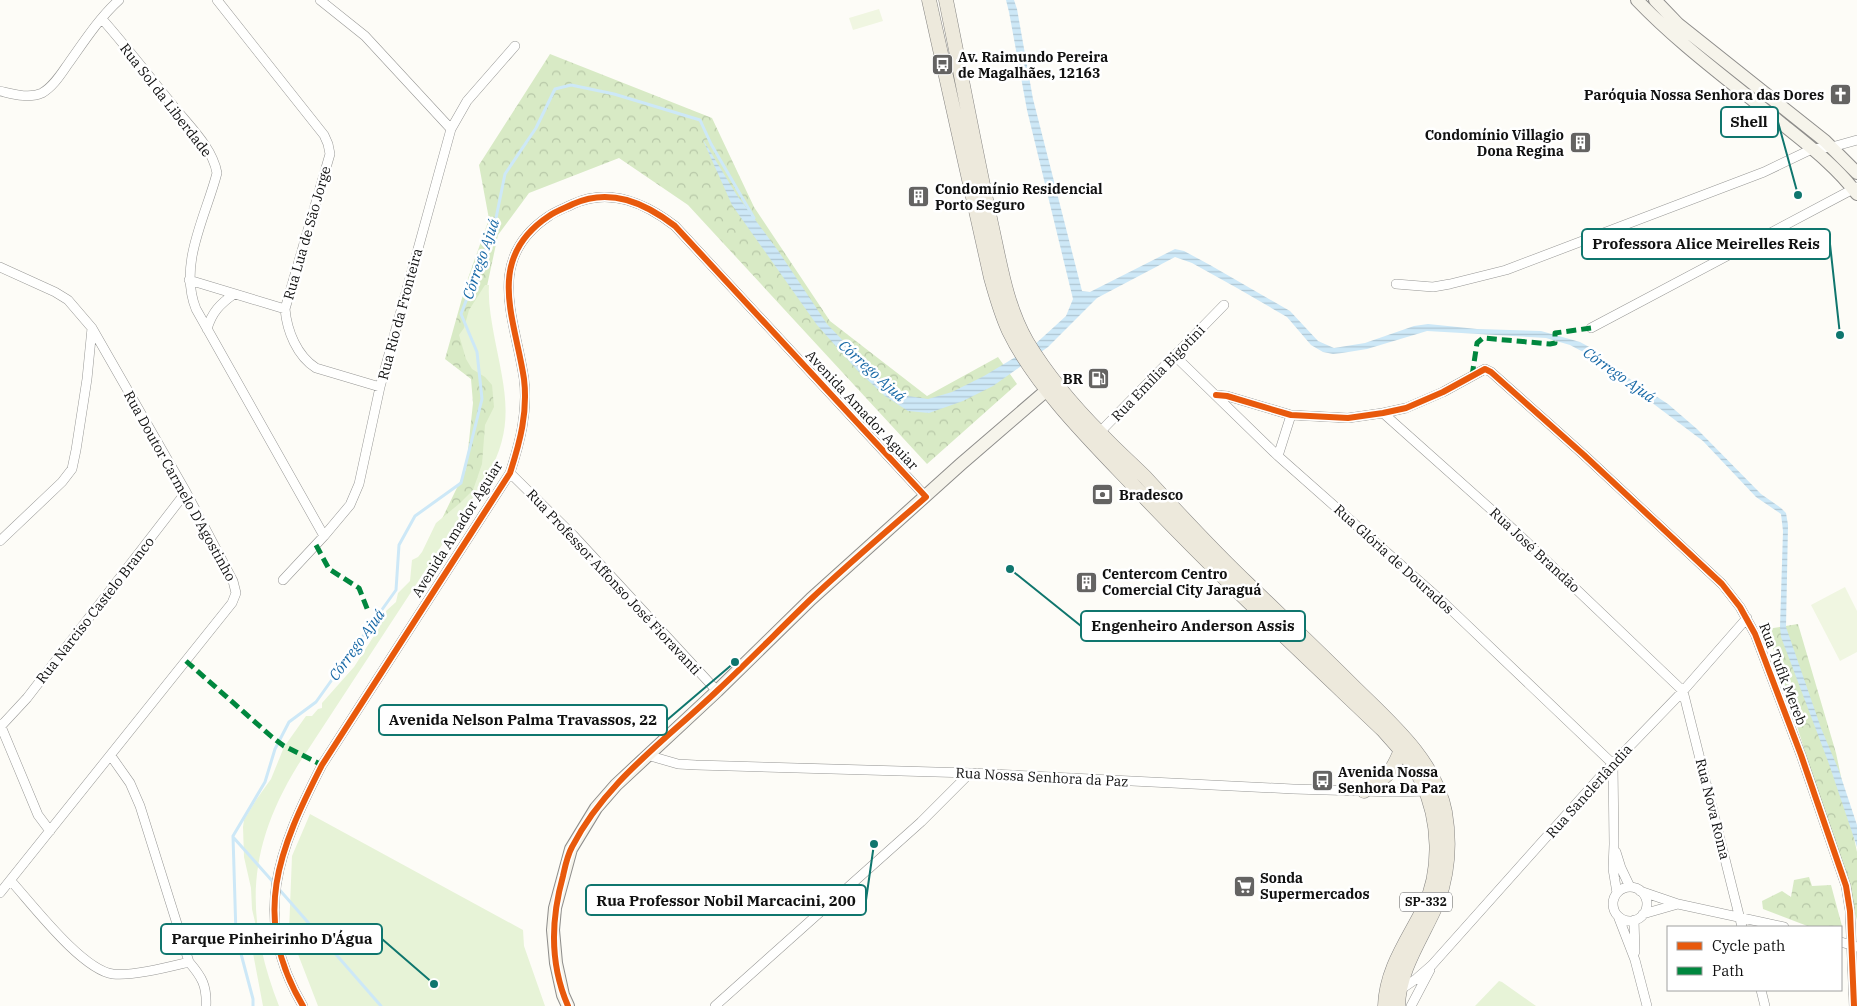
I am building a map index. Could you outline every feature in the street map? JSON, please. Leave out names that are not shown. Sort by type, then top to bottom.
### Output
[{"type":"main road","name":"SP-332","points":[[929,0],[991,278],[1002,317],[1052,385],[1162,517],[1239,593],[1336,684],[1401,750],[1445,811],[1448,851],[1443,884],[1438,900],[1405,971],[1398,1006]]},
{"type":"main road","name":"SP-332","points":[[946,0],[1006,288],[1024,346]]},
{"type":"main road","name":"SP-332","points":[[1095,436],[1297,630],[1397,731],[1424,763],[1432,791],[1436,869],[1432,888],[1424,907],[1390,975],[1385,992],[1385,1006]]},
{"type":"main road","points":[[1364,791],[1388,775],[1393,769],[1401,750]]},
{"type":"street","points":[[0,91],[29,96],[43,92],[61,75],[118,0]]},
{"type":"street","name":"Rua Lua de São Jorge","points":[[217,0],[324,135],[328,144],[330,154],[285,309],[290,334],[308,363],[316,368],[380,387]]},
{"type":"street","points":[[320,0],[365,36],[451,129]]},
{"type":"street","points":[[1591,328],[1856,190],[1812,149],[1712,69],[1637,0]]},
{"type":"street","points":[[1655,0],[1678,24],[1832,147],[1857,173]]},
{"type":"street","name":"Rua Sol da Liberdade","points":[[102,19],[186,122],[210,154],[215,164],[217,173],[192,254],[189,280],[192,298],[207,329],[324,536]]},
{"type":"street","name":"Rua Rio da Fronteira","points":[[282,580],[324,536],[350,505],[359,484],[380,387],[451,129],[467,101],[515,46]]},
{"type":"street","points":[[1396,284],[1433,287],[1526,264],[1764,172],[1812,149],[1832,147],[1857,140]]},
{"type":"street","name":"Avenida Amador Aguiar","points":[[303,1006],[282,964],[277,938],[274,903],[278,874],[297,814],[322,765],[510,473],[521,438],[525,409],[524,380],[508,294],[509,274],[515,252],[527,234],[549,216],[578,202],[598,198],[616,198],[635,202],[649,208],[675,226],[926,497]]},
{"type":"street","name":"Rua Doutor Carmelo D'Agostinho","points":[[0,267],[55,292],[68,300],[92,328],[186,492],[233,581],[236,593],[232,603],[0,893]]},
{"type":"street","points":[[189,280],[285,309]]},
{"type":"street","points":[[207,329],[210,317],[216,308],[234,294]]},
{"type":"street","name":"Rua Emília Bigotini","points":[[1095,436],[1224,305]]},
{"type":"street","points":[[0,541],[62,482],[72,468],[92,328]]},
{"type":"street","name":"Rua Glória de Dourados","points":[[1175,356],[1278,456],[1444,604],[1613,764]]},
{"type":"street","name":"Rua Tufik Mereb","points":[[1383,414],[1425,400],[1482,370],[1491,372],[1626,493],[1722,584],[1747,618],[1755,634],[1801,755],[1846,886],[1854,946],[1852,984],[1854,1006]]},
{"type":"street","points":[[568,1006],[563,995],[556,963],[553,930],[558,895],[571,849],[596,808],[616,785],[717,691],[811,599],[1052,385]]},
{"type":"street","points":[[1216,395],[1227,396],[1291,415],[1348,418],[1383,414]]},
{"type":"street","name":"Rua José Brandão","points":[[1383,414],[1513,529],[1683,691]]},
{"type":"street","points":[[1278,456],[1291,415]]},
{"type":"street","name":"Rua Professor Affonso José Fioravanti","points":[[510,473],[573,535],[717,691]]},
{"type":"street","name":"Rua Narciso Castelo Branco","points":[[0,725],[27,698],[186,492]]},
{"type":"street","name":"Rua Sanclerlândia","points":[[1400,990],[1432,965],[1613,764],[1683,691],[1747,618]]},
{"type":"street","name":"Rua Nova Roma","points":[[1683,691],[1742,926]]},
{"type":"street","points":[[0,725],[38,814],[50,831]]},
{"type":"street","name":"Rua Nossa Senhora da Paz","points":[[647,755],[678,764],[696,765],[970,773],[1293,789],[1432,791]]},
{"type":"street","points":[[111,756],[130,783],[140,806],[189,962],[204,983],[206,1006]]},
{"type":"street","points":[[1613,764],[1613,869],[1617,893]]},
{"type":"street","points":[[715,1006],[722,1002],[921,822],[970,773]]},
{"type":"street","points":[[1614,844],[1621,868],[1630,887]]},
{"type":"street","points":[[11,881],[68,944],[102,971],[122,974],[166,968],[189,962]]},
{"type":"street","points":[[1647,1006],[1635,960],[1613,907],[1617,893],[1623,889],[1630,887],[1678,904],[1780,926]]},
{"type":"street","points":[[1640,890],[1646,899],[1646,909],[1643,914]]},
{"type":"street","points":[[1618,916],[1623,919],[1634,920],[1643,914],[1678,904]]},
{"type":"street","points":[[1634,920],[1635,960]]},
{"type":"street","points":[[1842,942],[1854,946]]},
{"type":"street","name":"Rua Sanclerlândia","points":[[1412,1006],[1432,965]]},
{"type":"street","points":[[1760,991],[1765,1006]]},
{"type":"green space","points":[[879,9],[883,21],[853,30],[849,18]]},
{"type":"green space","points":[[550,54],[712,118],[754,207],[830,321],[927,396],[998,357],[1017,384],[927,464],[688,205],[619,158],[529,193],[498,235],[484,300],[501,396],[494,463],[445,533],[439,525],[466,469],[473,403],[471,379],[445,359],[466,284],[489,219],[479,165]]},
{"type":"green space","points":[[485,285],[489,285],[491,316],[506,406],[502,440],[487,476],[298,765],[281,795],[260,854],[256,883],[256,912],[260,942],[279,1006],[263,1006],[252,948],[255,922],[251,888],[244,857],[244,820],[271,779],[284,747],[306,716],[312,716],[318,709],[322,708],[322,703],[354,667],[379,628],[386,611],[396,602],[398,593],[410,581],[412,560],[422,552],[436,523],[473,490],[482,464],[485,425],[494,407],[492,385],[485,377],[472,369],[466,359],[459,335],[464,328],[469,310]]},
{"type":"green space","points":[[1845,587],[1857,611],[1857,652],[1840,661],[1811,605]]},
{"type":"green space","points":[[1798,624],[1836,753],[1857,852],[1857,920],[1767,629]]},
{"type":"green space","points":[[310,814],[523,930],[524,946],[545,1006],[318,1006],[289,931],[292,856]]},
{"type":"green space","points":[[1809,877],[1812,886],[1831,885],[1842,926],[1807,926],[1763,909],[1762,901],[1782,891],[1791,897],[1794,880]]},
{"type":"green space","points":[[1499,981],[1502,982],[1536,1006],[1475,1006]]},
{"type":"water","points":[[1006,0],[1014,0],[1017,9],[1033,99],[1082,291],[1090,292],[1175,249],[1184,251],[1210,265],[1290,311],[1318,341],[1334,348],[1365,343],[1414,326],[1428,324],[1477,329],[1541,331],[1580,342],[1593,349],[1613,368],[1668,404],[1697,429],[1761,494],[1781,508],[1786,513],[1788,525],[1786,627],[1857,825],[1857,847],[1829,764],[1781,637],[1783,531],[1781,514],[1756,497],[1703,441],[1587,354],[1570,345],[1546,338],[1427,331],[1367,349],[1333,354],[1323,352],[1311,345],[1287,317],[1192,263],[1175,257],[1097,298],[1048,347],[993,386],[963,401],[929,413],[908,411],[885,396],[858,371],[817,325],[732,205],[702,138],[736,194],[779,252],[827,324],[878,377],[908,396],[928,399],[952,392],[984,376],[1032,347],[1066,316],[1073,299],[1027,110]]},
{"type":"waterway","name":"Córrego Ajuá","points":[[253,1006],[253,999],[236,935],[233,836],[265,782],[275,749],[289,722],[316,702],[396,590],[399,545],[415,516],[461,483],[482,399],[477,352],[461,314],[494,228],[505,174],[536,128],[555,89],[571,85],[614,94],[700,120],[711,144],[754,218]]},
{"type":"waterway","points":[[233,837],[274,883]]},
{"type":"waterway","points":[[278,888],[381,1006]]},
{"type":"marked path","points":[[1472,376],[1477,343],[1483,338],[1550,344],[1555,343],[1555,333],[1591,328]]},
{"type":"marked path","points":[[316,545],[329,569],[359,588],[368,611]]},
{"type":"marked path","points":[[186,661],[272,737],[284,746],[322,765]]},
{"type":"cycle path","points":[[303,1006],[287,974],[278,943],[274,913],[276,884],[293,826],[322,765],[510,473],[520,438],[525,403],[524,379],[511,312],[509,291],[510,270],[516,251],[529,233],[549,216],[587,199],[614,197],[652,210],[675,226],[926,497],[810,600],[718,690],[638,763],[601,802],[567,858],[556,909],[555,958],[562,990],[568,1006]]},
{"type":"cycle path","points":[[1216,395],[1227,396],[1291,415],[1348,418],[1406,408],[1443,392],[1485,369],[1491,372],[1584,455],[1722,584],[1740,607],[1755,634],[1801,755],[1846,886],[1850,911],[1854,1006]]},
{"type":"place","name":"Av. Raimundo Pereira de Magalhães, 12163","points":[[942,65]]},
{"type":"place","name":"Paróquia Nossa Senhora das Dores","points":[[1840,95]]},
{"type":"place","name":"Condomínio Villagio Dona Regina","points":[[1580,143]]},
{"type":"place","name":"Shell","points":[[1798,195]]},
{"type":"place","name":"Condomínio Residencial Porto Seguro","points":[[919,197]]},
{"type":"place","name":"Professora Alice Meirelles Reis","points":[[1840,335]]},
{"type":"place","name":"BR","points":[[1099,379]]},
{"type":"place","name":"Bradesco","points":[[1103,495]]},
{"type":"place","name":"Engenheiro Anderson Assis","points":[[1010,569]]},
{"type":"place","name":"Centercom Centro Comercial City Jaraguá","points":[[1086,582]]},
{"type":"place","name":"Avenida Nelson Palma Travassos, 22","points":[[735,662]]},
{"type":"place","name":"Avenida Nossa Senhora Da Paz","points":[[1322,780]]},
{"type":"place","name":"Rua Professor Nobil Marcacini, 200","points":[[874,844]]},
{"type":"place","name":"Sonda Supermercados","points":[[1244,886]]},
{"type":"place","name":"Parque Pinheirinho D'Água","points":[[434,984]]}]
